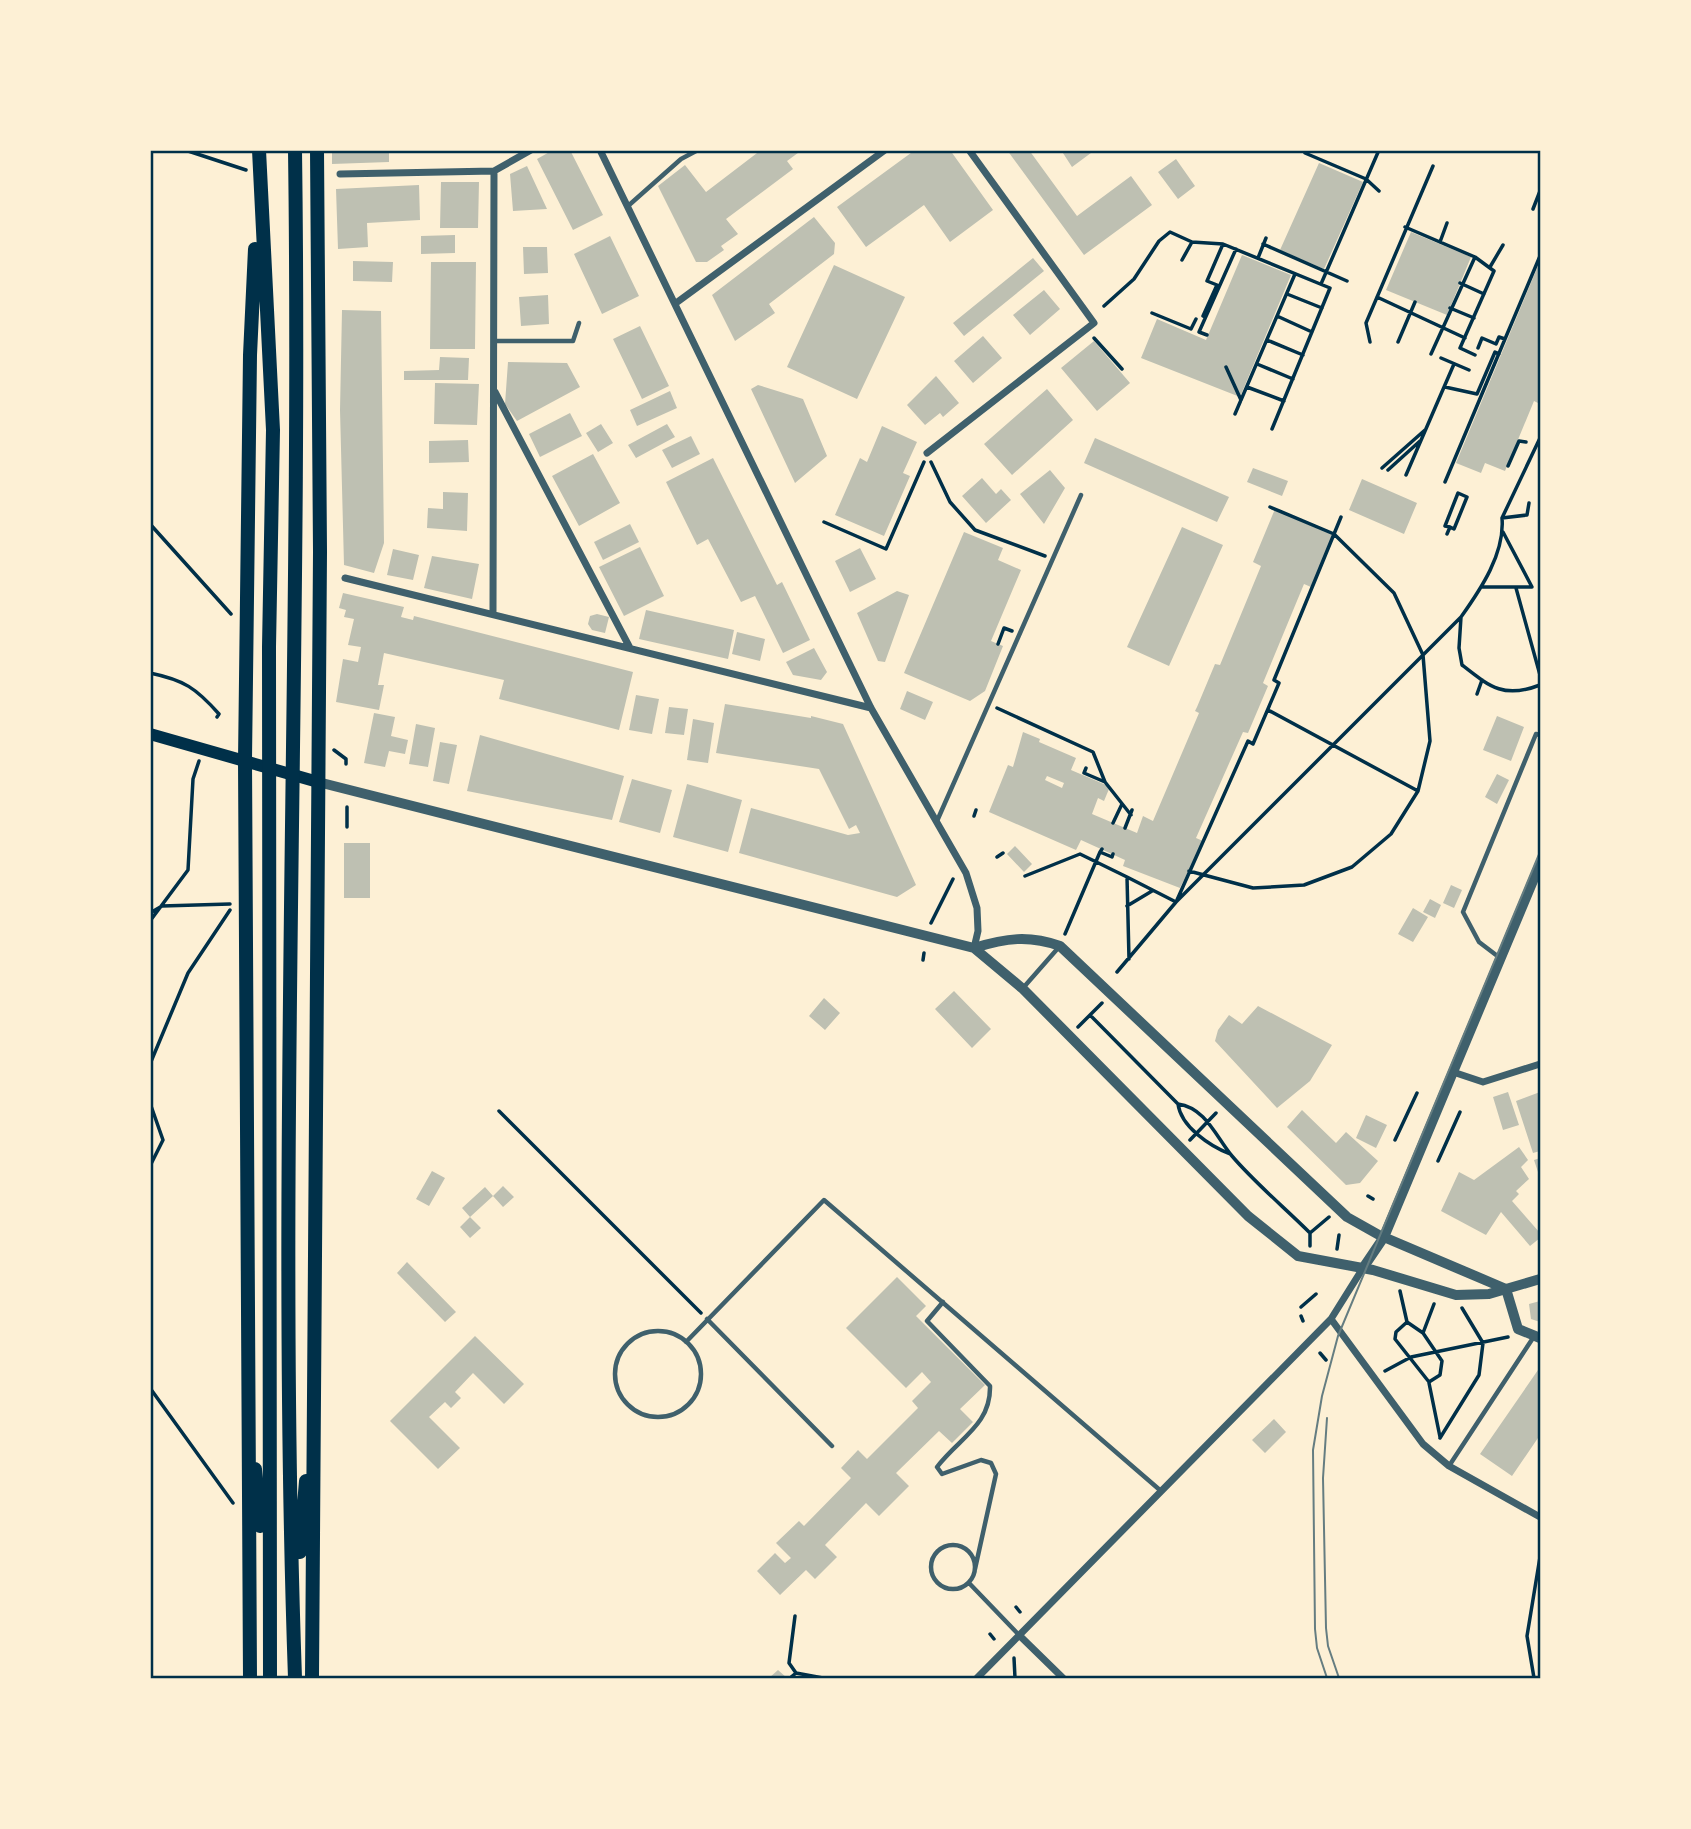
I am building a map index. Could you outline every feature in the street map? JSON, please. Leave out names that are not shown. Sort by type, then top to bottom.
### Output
[{"type":"main road","points":[[250,1678],[246,1352],[245,760],[250,355],[259,150]]},
{"type":"main road","points":[[296,150],[298,366],[293,648],[289,1352],[293,1637],[296,1678]]},
{"type":"main road","points":[[312,1678],[318,782],[317,150]]},
{"type":"main road","points":[[258,173],[273,429],[269,648],[268,1678]]},
{"type":"main road","points":[[150,734],[318,782]]},
{"type":"main road","points":[[246,1352],[269,1639]]},
{"type":"main road","points":[[293,1637],[316,1357]]},
{"type":"street","points":[[340,174],[494,171],[531,150]]},
{"type":"street","points":[[600,150],[871,708],[966,873],[973,896],[978,931],[975,947]]},
{"type":"street","points":[[676,303],[885,150]]},
{"type":"street","points":[[927,453],[1094,323],[969,150]]},
{"type":"street","points":[[492,614],[494,171]]},
{"type":"street","points":[[494,388],[630,648]]},
{"type":"street","points":[[345,578],[871,708]]},
{"type":"street","points":[[318,782],[975,947],[1023,989],[1248,1216],[1298,1256],[1363,1268],[1456,1294],[1489,1294],[1541,1279]]},
{"type":"street","points":[[977,1678],[1331,1319],[1384,1237],[1541,864]]},
{"type":"street","points":[[975,947],[1007,938],[1038,938],[1060,946],[1347,1217],[1384,1237],[1506,1289]]},
{"type":"street","points":[[1453,1072],[1483,1082],[1541,1064]]},
{"type":"street","points":[[1506,1289],[1518,1329],[1538,1337]]},
{"type":"street","points":[[1331,1319],[1423,1444],[1449,1466],[1541,1517]]},
{"type":"street","points":[[1020,1636],[1062,1678]]},
{"type":"lane","points":[[628,206],[681,159],[698,150]]},
{"type":"lane","points":[[494,341],[573,341],[579,323]]},
{"type":"lane","points":[[937,822],[1081,495]]},
{"type":"lane","points":[[1501,959],[1479,942],[1463,912],[1536,734],[1541,735]]},
{"type":"lane","points":[[1023,989],[1060,946]]},
{"type":"lane","points":[[686,1342],[824,1200],[1162,1491]]},
{"type":"lane","points":[[943,1302],[927,1321],[990,1387],[990,1404],[985,1416],[937,1467],[942,1474],[981,1460],[991,1463],[996,1474],[975,1569],[969,1583]]},
{"type":"lane","points":[[708,1319],[832,1446]]},
{"type":"lane","points":[[651,1331],[665,1331],[686,1342],[697,1356],[701,1370],[694,1397],[672,1415],[644,1415],[631,1408],[616,1385],[618,1357],[626,1345],[651,1331]]},
{"type":"lane","points":[[1449,1466],[1538,1337]]},
{"type":"lane","points":[[969,1583],[949,1589],[937,1582],[931,1570],[934,1556],[945,1547],[960,1546],[972,1555],[975,1569]]},
{"type":"lane","points":[[969,1583],[1020,1636]]},
{"type":"path","points":[[185,150],[258,173]]},
{"type":"path","points":[[1321,284],[1379,150]]},
{"type":"path","points":[[1305,153],[1366,179],[1379,191]]},
{"type":"path","points":[[1370,342],[1366,323],[1433,166]]},
{"type":"path","points":[[1533,209],[1541,191]]},
{"type":"path","points":[[1440,243],[1447,223]]},
{"type":"path","points":[[1405,227],[1475,257],[1494,271],[1461,348],[1475,355]]},
{"type":"path","points":[[1104,306],[1134,279],[1164,236],[1170,232],[1192,242],[1223,244],[1330,288],[1272,429]]},
{"type":"path","points":[[1258,258],[1265,241],[1347,281]]},
{"type":"path","points":[[1182,260],[1192,242]]},
{"type":"path","points":[[1206,317],[1203,316],[1217,285],[1207,281],[1223,244]]},
{"type":"path","points":[[1489,268],[1503,245]]},
{"type":"path","points":[[1199,332],[1236,249]]},
{"type":"path","points":[[1445,482],[1541,256]]},
{"type":"path","points":[[1431,354],[1475,257]]},
{"type":"path","points":[[1235,414],[1296,274]]},
{"type":"path","points":[[1461,284],[1484,294]]},
{"type":"path","points":[[1287,294],[1322,308]]},
{"type":"path","points":[[1377,297],[1465,338]]},
{"type":"path","points":[[1398,342],[1415,302]]},
{"type":"path","points":[[1450,308],[1474,318]]},
{"type":"path","points":[[1152,313],[1208,335]]},
{"type":"path","points":[[1277,316],[1312,332]]},
{"type":"path","points":[[1191,329],[1196,319]]},
{"type":"path","points":[[1086,328],[1122,369]]},
{"type":"path","points":[[1478,348],[1482,338],[1496,344],[1499,337],[1505,339]]},
{"type":"path","points":[[1267,341],[1303,355]]},
{"type":"path","points":[[1444,386],[1477,394],[1494,352],[1500,354]]},
{"type":"path","points":[[1441,358],[1469,370]]},
{"type":"path","points":[[1406,475],[1454,363]]},
{"type":"path","points":[[1257,364],[1293,379]]},
{"type":"path","points":[[1226,367],[1241,400]]},
{"type":"path","points":[[1247,387],[1284,401]]},
{"type":"path","points":[[1381,468],[1426,428]]},
{"type":"path","points":[[1532,587],[1503,532],[1502,518],[1541,438]]},
{"type":"path","points":[[1518,439],[1537,446]]},
{"type":"path","points":[[1388,470],[1421,440]]},
{"type":"path","points":[[1508,466],[1519,441],[1526,442]]},
{"type":"path","points":[[824,522],[886,549],[927,453]]},
{"type":"path","points":[[927,453],[950,502],[975,530],[1053,559]]},
{"type":"path","points":[[1463,495],[1466,487]]},
{"type":"path","points":[[1458,493],[1467,497],[1454,529],[1450,527],[1445,526],[1458,493]]},
{"type":"path","points":[[1502,518],[1527,515],[1529,503]]},
{"type":"path","points":[[1189,871],[1253,888],[1304,886],[1352,867],[1391,834],[1418,791],[1430,741],[1423,655],[1394,593],[1334,534],[1270,507]]},
{"type":"path","points":[[1176,902],[1248,741],[1253,744],[1268,710],[1279,683],[1274,681],[1341,517]]},
{"type":"path","points":[[150,524],[234,618]]},
{"type":"path","points":[[1447,534],[1450,527]]},
{"type":"path","points":[[1117,972],[1176,902],[1461,617],[1482,587],[1503,532]]},
{"type":"path","points":[[1482,587],[1541,587]]},
{"type":"path","points":[[1516,588],[1541,675]]},
{"type":"path","points":[[1461,617],[1459,648],[1462,664],[1499,690],[1521,693],[1541,685]]},
{"type":"path","points":[[150,673],[184,681],[219,713],[217,717]]},
{"type":"path","points":[[1477,694],[1482,680]]},
{"type":"path","points":[[989,704],[1093,752],[1105,782],[1131,813],[1125,828]]},
{"type":"path","points":[[1268,710],[1418,791]]},
{"type":"path","points":[[331,743],[334,750],[346,759],[346,764]]},
{"type":"path","points":[[150,921],[188,870],[193,779],[200,758]]},
{"type":"path","points":[[1086,768],[1084,772],[1105,782]]},
{"type":"path","points":[[1114,823],[1122,804]]},
{"type":"path","points":[[347,807],[347,827]]},
{"type":"path","points":[[974,816],[976,810]]},
{"type":"path","points":[[1070,925],[1101,851],[1112,857],[1113,854]]},
{"type":"path","points":[[997,857],[1003,853]]},
{"type":"path","points":[[1025,876],[1080,854],[1176,902]]},
{"type":"path","points":[[1126,877],[1129,961]]},
{"type":"path","points":[[932,919],[953,879]]},
{"type":"path","points":[[1127,906],[1153,891]]},
{"type":"path","points":[[150,913],[162,906],[234,903],[188,973],[150,1064]]},
{"type":"path","points":[[923,960],[924,953]]},
{"type":"path","points":[[1069,1037],[1111,994]]},
{"type":"path","points":[[1090,1015],[1178,1104],[1179,1111],[1197,1133],[1217,1149],[1230,1153]]},
{"type":"path","points":[[1395,1140],[1417,1093]]},
{"type":"path","points":[[150,1103],[163,1140],[150,1166]]},
{"type":"path","points":[[1178,1104],[1186,1105],[1207,1122],[1230,1153],[1310,1234],[1310,1246]]},
{"type":"path","points":[[1181,1149],[1225,1104]]},
{"type":"path","points":[[499,1111],[708,1319]]},
{"type":"path","points":[[1438,1161],[1460,1112]]},
{"type":"path","points":[[1368,1196],[1373,1199]]},
{"type":"path","points":[[1310,1234],[1328,1217]]},
{"type":"path","points":[[1337,1249],[1339,1236]]},
{"type":"path","points":[[1399,1287],[1407,1322],[1423,1333],[1438,1350],[1442,1369],[1429,1382]]},
{"type":"path","points":[[1301,1307],[1316,1294]]},
{"type":"path","points":[[1423,1333],[1434,1304]]},
{"type":"path","points":[[1440,1438],[1479,1375],[1483,1343],[1462,1308]]},
{"type":"path","points":[[1301,1316],[1303,1321]]},
{"type":"path","points":[[1407,1322],[1396,1332],[1395,1339],[1429,1382],[1440,1438],[1449,1466]]},
{"type":"path","points":[[1373,1377],[1411,1357],[1438,1350],[1538,1337]]},
{"type":"path","points":[[1320,1353],[1326,1360]]},
{"type":"path","points":[[150,1388],[238,1510]]},
{"type":"path","points":[[1534,1678],[1527,1636],[1541,1557]]},
{"type":"path","points":[[1016,1607],[1020,1612]]},
{"type":"path","points":[[795,1616],[789,1662],[796,1673],[823,1678]]},
{"type":"path","points":[[990,1634],[994,1639]]},
{"type":"path","points":[[1014,1658],[1015,1678]]},
{"type":"path","points":[[790,1678],[796,1673]]},
{"type":"building","points":[[332,150],[389,150],[389,162],[332,164]]},
{"type":"building","points":[[553,150],[570,150],[603,215],[573,230],[537,159]]},
{"type":"building","points":[[761,150],[802,150],[787,161],[793,169],[726,219],[738,234],[721,246],[724,250],[707,262],[696,262],[658,186],[685,165],[706,192]]},
{"type":"building","points":[[915,150],[950,150],[993,210],[950,242],[924,205],[866,247],[837,207]]},
{"type":"building","points":[[1007,150],[1029,150],[1077,216],[1131,176],[1152,205],[1084,255]]},
{"type":"building","points":[[1061,150],[1095,150],[1072,167]]},
{"type":"building","points":[[1176,159],[1195,186],[1178,199],[1158,172]]},
{"type":"building","points":[[1319,163],[1363,182],[1324,269],[1280,250]]},
{"type":"building","points":[[527,166],[547,209],[513,211],[510,174]]},
{"type":"building","points":[[441,182],[479,182],[478,228],[440,228]]},
{"type":"building","points":[[419,185],[420,220],[367,223],[368,247],[338,249],[336,189]]},
{"type":"building","points":[[814,217],[835,243],[834,254],[769,304],[775,313],[735,341],[712,295]]},
{"type":"building","points":[[1411,232],[1471,257],[1447,315],[1386,290]]},
{"type":"building","points":[[455,235],[455,253],[421,254],[421,236]]},
{"type":"building","points":[[610,236],[639,296],[602,314],[574,254]]},
{"type":"building","points":[[523,247],[547,247],[548,273],[524,274]]},
{"type":"building","points":[[1242,255],[1291,275],[1240,397],[1141,358],[1157,319],[1206,340]]},
{"type":"building","points":[[1033,258],[1044,271],[964,336],[953,323]]},
{"type":"building","points":[[353,261],[393,262],[392,282],[353,281]]},
{"type":"building","points":[[1540,261],[1540,404],[1534,401],[1505,471],[1485,463],[1481,473],[1456,463]]},
{"type":"building","points":[[431,262],[476,262],[475,349],[430,349]]},
{"type":"building","points":[[834,265],[905,297],[857,399],[787,367]]},
{"type":"building","points":[[1044,290],[1060,309],[1030,335],[1013,315]]},
{"type":"building","points":[[548,295],[549,324],[521,326],[519,297]]},
{"type":"building","points":[[342,310],[381,311],[384,543],[374,573],[344,565],[340,410]]},
{"type":"building","points":[[640,326],[669,386],[642,399],[613,339]]},
{"type":"building","points":[[983,336],[1002,358],[973,383],[954,361]]},
{"type":"building","points":[[1094,341],[1130,383],[1097,411],[1061,368]]},
{"type":"building","points":[[440,357],[469,358],[468,380],[404,380],[404,371],[439,370]]},
{"type":"building","points":[[508,362],[567,363],[580,387],[517,421],[505,404]]},
{"type":"building","points":[[936,376],[959,403],[943,417],[940,413],[925,425],[907,405]]},
{"type":"building","points":[[435,383],[479,384],[477,425],[434,424]]},
{"type":"building","points":[[758,385],[803,399],[827,456],[795,483],[751,389]]},
{"type":"building","points":[[1047,389],[1073,420],[1012,475],[984,444]]},
{"type":"building","points":[[670,391],[677,408],[637,426],[630,410]]},
{"type":"building","points":[[570,413],[582,436],[540,457],[529,434]]},
{"type":"building","points":[[601,424],[613,443],[598,452],[586,433]]},
{"type":"building","points":[[667,424],[675,437],[636,458],[628,445]]},
{"type":"building","points":[[882,426],[917,442],[903,473],[910,476],[884,536],[835,515],[860,458],[867,462]]},
{"type":"building","points":[[691,436],[700,454],[672,468],[662,450]]},
{"type":"building","points":[[1095,438],[1229,497],[1217,522],[1084,463]]},
{"type":"building","points":[[468,440],[469,462],[429,463],[429,441]]},
{"type":"building","points":[[593,454],[620,503],[579,526],[552,476]]},
{"type":"building","points":[[713,458],[777,585],[782,582],[810,640],[783,653],[755,596],[741,602],[708,539],[697,545],[666,482]]},
{"type":"building","points":[[1253,468],[1288,481],[1282,496],[1247,482]]},
{"type":"building","points":[[1050,470],[1065,488],[1044,524],[1020,494]]},
{"type":"building","points":[[982,478],[996,494],[1001,489],[1011,500],[986,523],[962,496]]},
{"type":"building","points":[[1362,479],[1417,503],[1404,534],[1349,510]]},
{"type":"building","points":[[443,492],[468,493],[467,531],[427,528],[428,508],[443,509]]},
{"type":"building","points":[[1275,509],[1334,534],[1311,587],[1304,584],[1263,683],[1268,686],[1248,733],[1243,732],[1196,838],[1203,841],[1180,888],[1123,866],[1125,860],[1081,840],[1076,850],[989,812],[1008,765],[1013,767],[1023,732],[1076,758],[1071,770],[1106,785],[1109,789],[1104,801],[1098,798],[1092,814],[1137,833],[1143,816],[1153,821],[1199,713],[1195,711],[1215,664],[1220,665],[1261,566],[1253,562]],"holes":[[[1047,776],[1064,783],[1062,788],[1045,780]]]},
{"type":"building","points":[[630,524],[639,542],[603,560],[594,542]]},
{"type":"building","points":[[1182,527],[1223,545],[1169,666],[1127,647]]},
{"type":"building","points":[[964,532],[1003,548],[998,560],[1021,570],[991,641],[1003,646],[985,691],[970,701],[904,673]]},
{"type":"building","points":[[640,547],[664,596],[624,616],[599,567]]},
{"type":"building","points":[[860,548],[876,579],[850,592],[835,561]]},
{"type":"building","points":[[393,549],[419,555],[413,580],[387,575]]},
{"type":"building","points":[[432,556],[479,564],[472,599],[424,588]]},
{"type":"building","points":[[897,591],[909,595],[885,662],[878,661],[857,613]]},
{"type":"building","points":[[343,593],[404,607],[401,617],[413,620],[414,616],[633,672],[619,730],[499,699],[504,680],[384,653],[378,685],[384,685],[379,710],[336,702],[343,659],[358,662],[361,647],[348,645],[354,619],[344,617],[346,610],[339,608]]},
{"type":"building","points":[[646,610],[734,630],[728,659],[639,639]]},
{"type":"building","points":[[597,614],[609,617],[605,633],[592,630],[588,624],[590,616]]},
{"type":"building","points":[[737,632],[765,639],[760,661],[732,654]]},
{"type":"building","points":[[814,648],[827,672],[821,680],[793,675],[786,662]]},
{"type":"building","points":[[907,691],[933,702],[925,720],[900,709]]},
{"type":"building","points":[[636,695],[659,699],[652,734],[629,730]]},
{"type":"building","points":[[725,704],[811,716],[843,724],[916,885],[897,897],[739,853],[751,808],[848,835],[860,833],[856,825],[849,829],[819,769],[716,753]]},
{"type":"building","points":[[669,707],[688,709],[684,735],[665,733]]},
{"type":"building","points":[[374,713],[395,717],[391,736],[408,740],[405,754],[389,751],[385,767],[364,763]]},
{"type":"building","points":[[1497,716],[1524,727],[1511,761],[1483,750]]},
{"type":"building","points":[[693,719],[714,723],[708,763],[687,760]]},
{"type":"building","points":[[416,724],[435,728],[428,767],[409,764]]},
{"type":"building","points":[[480,735],[624,776],[612,820],[467,791]]},
{"type":"building","points":[[440,742],[457,745],[449,784],[433,781]]},
{"type":"building","points":[[1497,774],[1509,780],[1497,804],[1485,797]]},
{"type":"building","points":[[632,779],[672,790],[660,833],[619,822]]},
{"type":"building","points":[[687,784],[742,800],[728,852],[673,837]]},
{"type":"building","points":[[344,843],[370,843],[370,898],[344,898]]},
{"type":"building","points":[[1015,846],[1032,864],[1024,872],[1007,854]]},
{"type":"building","points":[[1451,885],[1462,890],[1454,908],[1443,903]]},
{"type":"building","points":[[1430,899],[1441,905],[1435,918],[1423,912]]},
{"type":"building","points":[[1413,908],[1428,917],[1413,942],[1398,934]]},
{"type":"building","points":[[954,991],[991,1029],[972,1048],[935,1009]]},
{"type":"building","points":[[824,998],[840,1013],[825,1030],[809,1016]]},
{"type":"building","points":[[1258,1006],[1332,1045],[1310,1081],[1277,1108],[1215,1041],[1218,1030],[1229,1015],[1242,1024]]},
{"type":"building","points":[[1508,1092],[1519,1125],[1503,1130],[1493,1097]]},
{"type":"building","points":[[1540,1092],[1540,1151],[1533,1153],[1516,1101]]},
{"type":"building","points":[[1302,1110],[1336,1143],[1346,1132],[1378,1161],[1360,1183],[1346,1185],[1287,1127]]},
{"type":"building","points":[[1366,1115],[1387,1125],[1376,1148],[1356,1138]]},
{"type":"building","points":[[1519,1147],[1528,1160],[1521,1167],[1529,1179],[1516,1191],[1519,1194],[1512,1201],[1540,1233],[1540,1238],[1530,1246],[1501,1212],[1486,1235],[1441,1211],[1459,1172],[1474,1180]]},
{"type":"building","points":[[1540,1158],[1540,1178],[1534,1160]]},
{"type":"building","points":[[432,1171],[445,1178],[429,1206],[416,1199]]},
{"type":"building","points":[[503,1186],[514,1197],[503,1207],[493,1196]]},
{"type":"building","points":[[485,1187],[493,1196],[470,1217],[462,1208]]},
{"type":"building","points":[[470,1217],[481,1228],[470,1238],[460,1227]]},
{"type":"building","points":[[407,1262],[456,1312],[445,1322],[397,1273]]},
{"type":"building","points":[[897,1277],[926,1306],[916,1316],[985,1385],[960,1409],[973,1422],[952,1443],[939,1431],[896,1473],[909,1486],[879,1516],[866,1503],[825,1545],[837,1557],[815,1579],[806,1570],[780,1595],[757,1571],[775,1553],[785,1563],[791,1558],[776,1543],[799,1521],[804,1526],[851,1478],[841,1468],[858,1450],[867,1459],[918,1408],[912,1401],[931,1382],[922,1372],[906,1388],[846,1328]]},
{"type":"building","points":[[1540,1301],[1540,1322],[1531,1319],[1529,1304]]},
{"type":"building","points":[[475,1336],[524,1384],[504,1404],[473,1373],[455,1392],[461,1398],[451,1408],[445,1402],[429,1417],[460,1448],[438,1469],[390,1421]]},
{"type":"building","points":[[1538,1370],[1540,1435],[1512,1476],[1480,1454]]},
{"type":"building","points":[[1274,1419],[1286,1432],[1265,1453],[1252,1440]]},
{"type":"building","points":[[778,1670],[787,1678],[769,1678]]},
{"type":"tram line","points":[[1327,1678],[1317,1648],[1315,1629],[1313,1450],[1322,1396],[1338,1336],[1540,852]]},
{"type":"tram line","points":[[1327,1418],[1323,1478],[1326,1628],[1328,1646],[1339,1678]]}]
